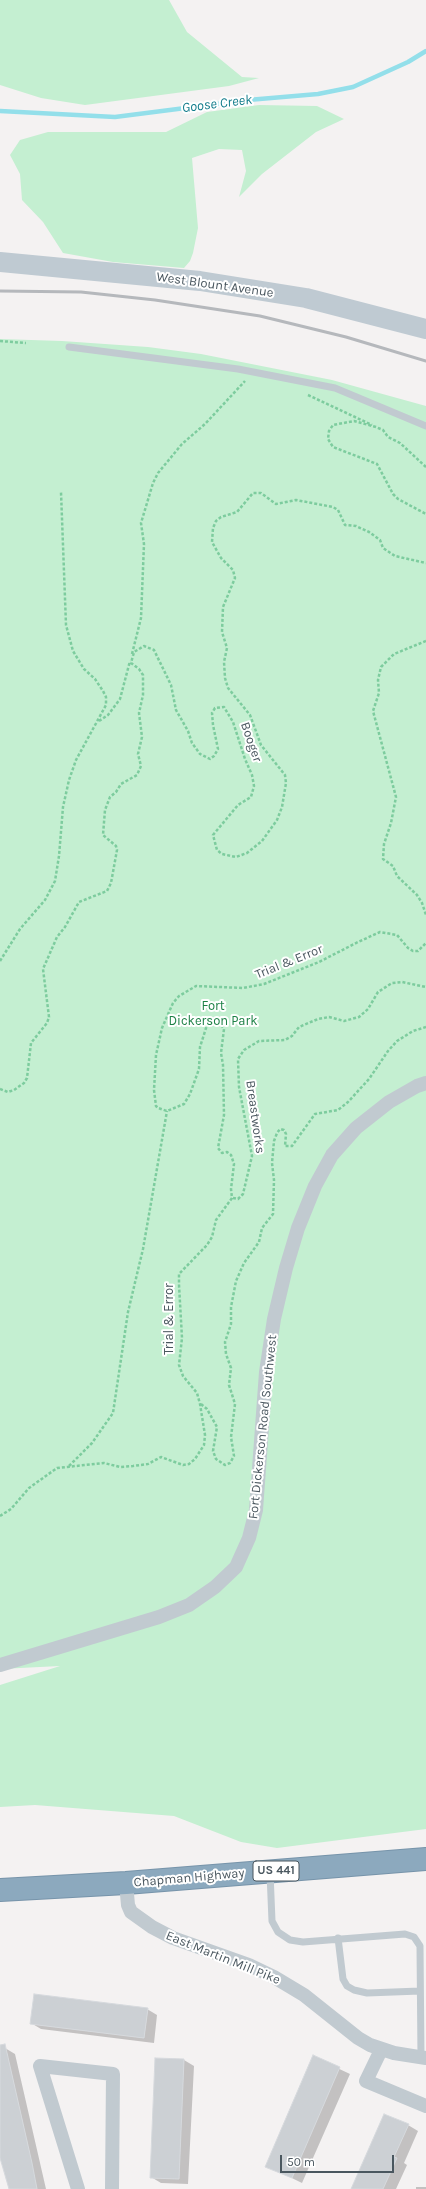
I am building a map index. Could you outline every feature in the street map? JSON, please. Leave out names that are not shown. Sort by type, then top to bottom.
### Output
[{"type":"highway","name":"Chapman Highway","points":[[0,1890],[126,1883],[426,1859]]},
{"type":"street","name":"West Blount Avenue","points":[[0,262],[200,281],[306,298],[426,329]]},
{"type":"street","name":"Fort Dickerson Road Southwest","points":[[0,1665],[159,1616],[189,1605],[216,1587],[236,1567],[250,1538],[256,1510],[266,1372],[278,1304],[298,1228],[315,1186],[336,1150],[356,1128],[390,1102],[417,1086],[426,1083]]},
{"type":"street","name":"East Martin Mill Pike","points":[[126,1883],[128,1905],[131,1912],[137,1918],[173,1938],[249,1965],[274,1977],[304,1995],[358,2038],[381,2050],[424,2058]]},
{"type":"street","points":[[381,2050],[366,2081],[426,2106]]},
{"type":"street","points":[[78,2189],[40,2066],[113,2074],[112,2189]]},
{"type":"lane","points":[[69,347],[251,372],[335,388],[426,426]]},
{"type":"lane","points":[[270,1871],[272,1921],[278,1932],[290,1940],[303,1942],[338,1938],[405,1934],[414,1937],[420,1946],[420,1991],[424,2058]]},
{"type":"lane","points":[[338,1938],[343,1979],[350,1988],[367,1993],[420,1991]]},
{"type":"path","points":[[0,341],[26,343]]},
{"type":"path","points":[[0,961],[20,929],[45,900],[55,881],[66,788],[76,760],[92,728],[108,715],[120,699],[141,618],[144,544],[141,523],[153,483],[158,473],[182,444],[205,424],[241,387],[251,372]]},
{"type":"path","points":[[281,378],[289,386],[382,430],[388,438],[400,443],[426,467]]},
{"type":"path","points":[[376,427],[354,421],[333,425],[328,439],[333,446],[338,449],[377,464],[393,494],[398,499],[426,514]]},
{"type":"path","points":[[61,492],[66,625],[73,651],[80,663],[95,679],[106,697],[103,712],[98,722]]},
{"type":"path","name":"Booger","points":[[132,655],[144,646],[154,650],[171,685],[176,710],[188,731],[192,743],[200,754],[210,759],[214,756],[218,749],[212,713],[215,708],[224,707],[232,720],[252,775],[254,786],[251,797],[238,805],[229,814],[213,835],[213,839],[215,847],[222,854],[239,856],[262,841],[277,820],[282,807],[286,782],[283,771],[261,745],[248,713],[236,701],[226,686],[224,671],[227,646],[222,632],[223,607],[235,578],[233,570],[221,558],[212,542],[214,523],[221,517],[237,512],[253,493],[261,493],[276,504],[296,500],[334,507],[338,510],[345,525],[356,526],[369,532],[380,540],[384,548],[395,556],[426,563]]},
{"type":"path","points":[[426,641],[394,654],[381,667],[378,680],[379,693],[373,711],[397,803],[384,844],[383,858],[392,866],[396,876],[417,895],[422,903],[426,915]]},
{"type":"path","points":[[0,1089],[8,1092],[14,1090],[28,1078],[31,1043],[47,1023],[49,1017],[43,969],[57,937],[65,927],[79,902],[107,891],[110,883],[117,850],[116,846],[103,835],[105,810],[110,797],[116,792],[121,784],[136,775],[141,766],[138,754],[142,737],[139,713],[143,695],[143,675],[139,669],[132,666],[130,660]]},
{"type":"path","name":"Trial & Error","points":[[167,1111],[156,1106],[154,1090],[156,1055],[167,1012],[179,996],[187,990],[196,986],[237,988],[254,987],[319,962],[380,932],[397,935],[408,948],[413,951],[418,951],[426,943]]},
{"type":"path","name":"Breastworks","points":[[232,1198],[238,1199],[243,1194],[252,1156],[239,1087],[238,1059],[244,1050],[259,1041],[284,1040],[292,1036],[299,1027],[318,1018],[329,1017],[344,1021],[359,1017],[368,1010],[378,992],[392,983],[402,982],[426,987]]},
{"type":"path","points":[[69,1466],[92,1443],[112,1413],[128,1312],[143,1249],[167,1111],[184,1104],[190,1094],[201,1062],[199,1051],[202,1038],[210,1020],[218,1020],[224,1029],[221,1053],[225,1105],[218,1148],[220,1152],[229,1152],[234,1164],[230,1190],[232,1198]]},
{"type":"path","name":"Trial & Error","points":[[0,1516],[11,1509],[29,1488],[46,1474],[57,1468],[104,1463],[120,1467],[133,1466],[148,1464],[161,1457],[183,1465],[189,1464],[200,1453],[204,1445],[206,1435],[200,1404],[197,1393],[183,1376],[179,1365],[182,1338],[180,1274],[207,1245],[212,1237],[216,1220],[232,1198]]},
{"type":"green space","points":[[0,0],[169,0],[187,32],[242,77],[259,78],[229,86],[85,105],[41,98],[0,85]]},
{"type":"green space","points":[[259,105],[317,106],[344,119],[316,132],[262,174],[239,197],[246,171],[242,150],[219,149],[192,158],[198,228],[193,253],[190,261],[184,268],[113,262],[63,253],[43,222],[22,200],[20,174],[10,155],[20,140],[48,132],[166,132],[207,112]]},
{"type":"green space","name":"Fort Dickerson Park","points":[[0,339],[62,341],[148,347],[201,354],[332,380],[426,406],[426,1829],[277,1848],[241,1842],[174,1816],[35,1805],[0,1807],[0,1685],[60,1666],[0,1669]]},
{"type":"building","points":[[34,1994],[148,2008],[144,2038],[30,2024]]},
{"type":"building","points":[[5,2044],[37,2189],[9,2189],[0,2158],[0,2045]]},
{"type":"building","points":[[313,2055],[340,2067],[292,2178],[265,2167]]},
{"type":"building","points":[[155,2058],[184,2059],[179,2179],[150,2178]]},
{"type":"building","points":[[384,2114],[409,2124],[394,2157],[397,2158],[383,2189],[351,2189]]},
{"type":"waterway","name":"Goose Creek","points":[[0,111],[115,117],[248,100],[318,94],[353,87],[408,62],[426,51]]},
{"type":"railway","points":[[0,291],[81,292],[155,300],[260,316],[346,337],[426,361]]}]
